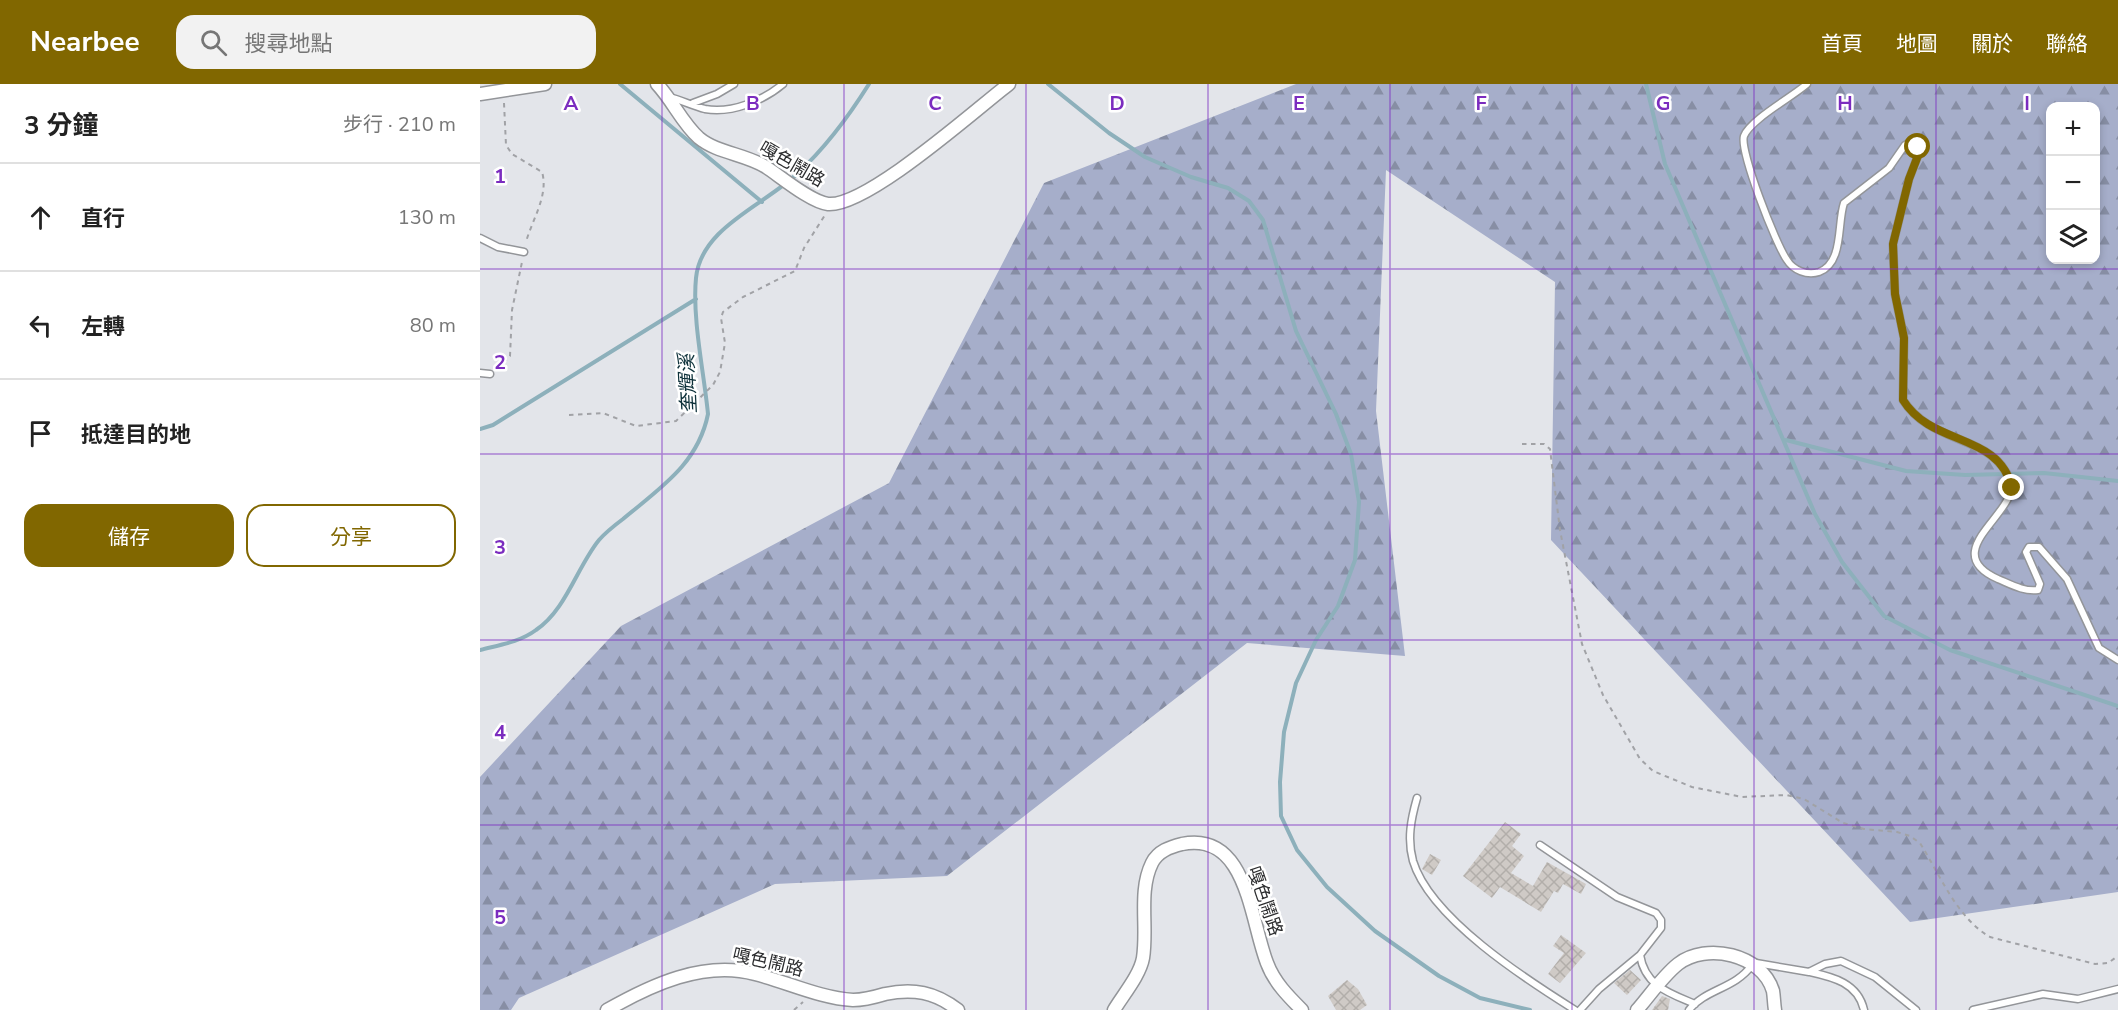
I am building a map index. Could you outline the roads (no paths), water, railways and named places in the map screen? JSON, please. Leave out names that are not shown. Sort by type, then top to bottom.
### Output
[{"type":"street","points":[[480,94],[545,84]]},
{"type":"street","name":"嘎色鬧路","points":[[657,84],[669,97],[684,122],[700,139],[763,165],[813,198],[827,204],[843,202],[888,178],[1009,84]]},
{"type":"street","name":"嘎色鬧路","points":[[1114,1010],[1142,961],[1146,929],[1144,901],[1148,873],[1154,860],[1168,847],[1192,842],[1213,844],[1230,857],[1240,878],[1275,981],[1302,1010]]},
{"type":"street","points":[[1637,1010],[1678,964],[1698,954],[1720,953],[1749,963],[1762,973],[1772,990],[1775,1010]]},
{"type":"street","name":"嘎色鬧路","points":[[607,1010],[635,994],[705,970],[727,969],[753,973],[838,998],[856,1000],[912,991],[931,994],[958,1010]]},
{"type":"lane","points":[[692,103],[717,94],[734,84]]},
{"type":"lane","points":[[669,97],[705,109],[736,106],[770,95],[783,84]]},
{"type":"lane","points":[[1807,84],[1751,125],[1744,137],[1743,149],[1776,240],[1787,261],[1795,269],[1806,273],[1818,272],[1829,266],[1835,258],[1844,203],[1889,168],[1905,145],[1915,143],[1919,153],[1909,179],[1893,244],[1895,294],[1904,338],[1903,400],[1922,423],[1938,432],[1982,448],[2002,466],[2010,479],[2012,488],[2010,497],[1988,524],[1976,552],[1977,562],[1983,570],[2012,585],[2038,590],[2040,584],[2026,552],[2029,547],[2039,546],[2067,579],[2098,648],[2118,660]]},
{"type":"lane","points":[[480,238],[498,247],[524,252]]},
{"type":"lane","points":[[480,373],[490,374]]},
{"type":"lane","points":[[1417,798],[1410,822],[1410,844],[1414,863],[1427,887],[1442,906],[1478,942],[1575,1010]]},
{"type":"lane","points":[[1540,845],[1617,897],[1656,913],[1661,920],[1661,928],[1640,955],[1599,989],[1580,1010]]},
{"type":"lane","points":[[1640,955],[1642,965],[1657,987],[1695,1004]]},
{"type":"lane","points":[[1809,972],[1833,961],[1850,963],[1875,977],[1916,1010]]},
{"type":"lane","points":[[1689,1010],[1695,1004],[1739,980],[1749,963],[1809,972],[1844,981],[1854,990],[1864,1010]]},
{"type":"lane","points":[[1973,1010],[2043,994],[2078,999],[2118,989]]},
{"type":"waterway","points":[[620,84],[762,202]]},
{"type":"waterway","name":"奎輝溪","points":[[480,650],[523,637],[546,621],[563,600],[599,540],[676,474],[696,447],[708,414],[695,294],[700,260],[709,245],[736,218],[784,185],[818,153],[869,84]]},
{"type":"waterway","points":[[1048,84],[1109,133],[1145,157],[1191,177],[1228,188],[1249,201],[1263,220],[1296,331],[1336,414],[1351,454],[1359,502],[1355,560],[1338,606],[1316,640],[1296,683],[1284,732],[1280,782],[1281,816],[1297,850],[1327,887],[1375,931],[1439,976],[1480,998],[1530,1010]]},
{"type":"waterway","points":[[1646,84],[1665,164],[1815,514],[1842,562],[1884,616],[1950,650],[2118,706]]},
{"type":"waterway","points":[[480,429],[493,425],[696,299]]},
{"type":"waterway","points":[[1786,440],[1906,471],[1965,475],[2044,473],[2118,481]]}]
